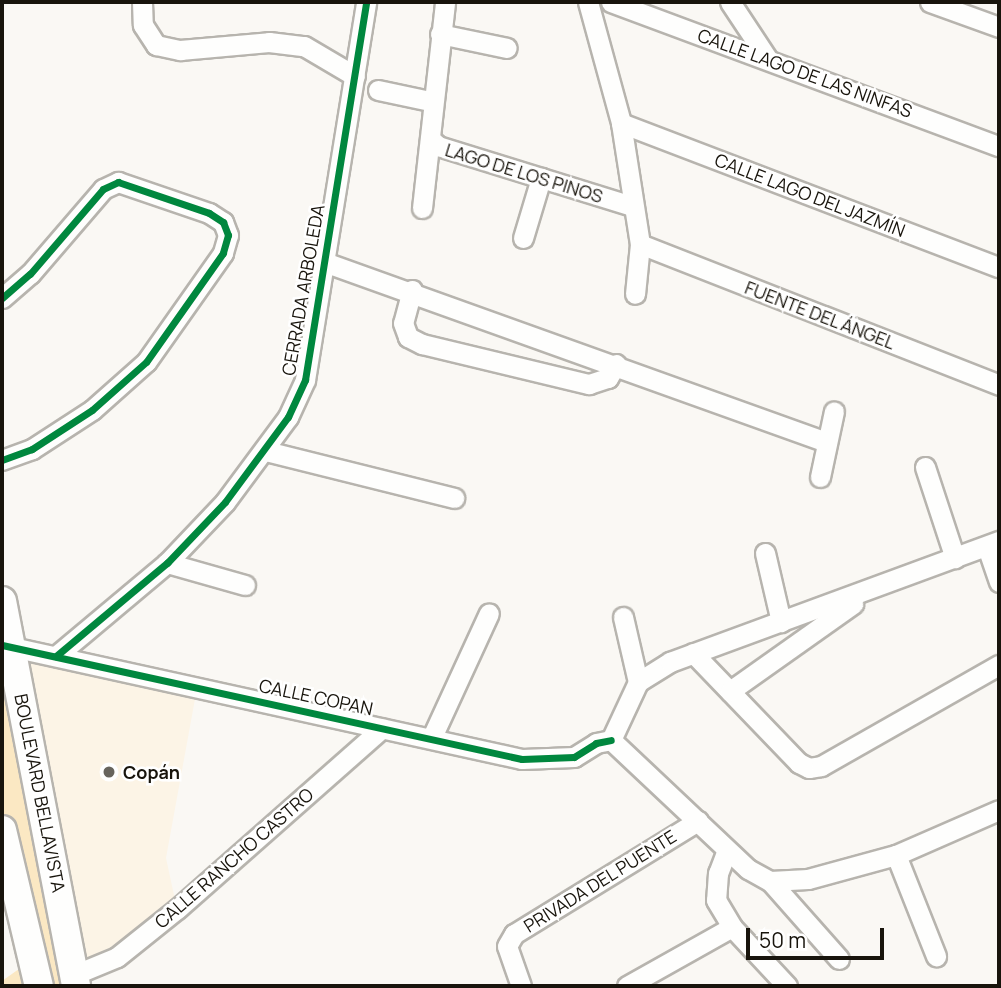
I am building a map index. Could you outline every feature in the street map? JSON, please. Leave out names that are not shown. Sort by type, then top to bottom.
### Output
[{"type":"main road","name":"BOULEVARD BELLAVISTA","points":[[2,601],[7,646],[76,980]]},
{"type":"main road","points":[[2,830],[39,986]]},
{"type":"street","points":[[142,2],[143,25],[156,45],[180,50],[269,42],[304,46],[355,76]]},
{"type":"street","name":"CERRADA ARBOLEDA","points":[[56,656],[176,565],[267,451],[305,380],[327,263],[366,2]]},
{"type":"street","name":"LAGO DE LOS PINOS","points":[[445,2],[430,101],[430,139],[438,146],[632,206]]},
{"type":"street","points":[[588,2],[621,123],[640,244],[635,294]]},
{"type":"street","name":"CALLE LAGO DE LAS NINFAS","points":[[611,2],[999,146]]},
{"type":"street","points":[[730,2],[767,58]]},
{"type":"street","points":[[930,2],[999,27]]},
{"type":"street","points":[[440,34],[508,48]]},
{"type":"street","points":[[378,90],[430,101]]},
{"type":"street","name":"CALLE LAGO DEL JAZMÍN","points":[[621,123],[999,267]]},
{"type":"street","points":[[422,208],[430,139]]},
{"type":"street","points":[[523,238],[541,178]]},
{"type":"street","points":[[2,298],[30,274],[103,190],[118,182],[209,213],[223,222],[229,235],[223,253],[146,362],[92,410],[32,449],[2,460]]},
{"type":"street","name":"FUENTE DEL ÁNGEL","points":[[640,244],[999,385]]},
{"type":"street","points":[[327,263],[412,290],[826,442]]},
{"type":"street","points":[[412,290],[404,323],[408,337],[422,344],[589,384],[600,383],[615,364]]},
{"type":"street","points":[[820,477],[834,411]]},
{"type":"street","points":[[267,451],[454,498]]},
{"type":"street","points":[[925,467],[954,558]]},
{"type":"street","points":[[638,682],[693,653],[993,544],[999,582]]},
{"type":"street","points":[[765,552],[781,622]]},
{"type":"street","points":[[176,565],[246,585]]},
{"type":"street","points":[[730,691],[873,589]]},
{"type":"street","points":[[432,737],[489,613]]},
{"type":"street","points":[[624,617],[638,682],[611,740],[748,869],[770,881],[839,959]]},
{"type":"street","name":"CALLE COPAN","points":[[7,646],[432,737],[522,759],[553,760],[574,757],[596,743],[611,740]]},
{"type":"street","points":[[693,653],[799,763],[809,768],[821,766],[999,665]]},
{"type":"street","name":"CALLE RANCHO CASTRO","points":[[76,980],[117,957],[177,909],[382,728]]},
{"type":"street","points":[[770,881],[808,879],[897,855],[999,810]]},
{"type":"street","name":"PRIVADA DEL PUENTE","points":[[521,986],[507,946],[514,934],[698,821]]},
{"type":"street","points":[[727,850],[718,873],[716,900],[732,927],[787,986]]},
{"type":"street","points":[[897,855],[936,956]]},
{"type":"street","points":[[627,986],[732,927]]},
{"type":"shaded area","points":[[2,601],[76,986],[2,986],[2,981],[33,959],[2,830]]},
{"type":"shaded area","name":"Copán","points":[[13,647],[197,688],[166,858],[177,909],[76,974]]},
{"type":"cycle path","points":[[56,656],[167,563],[225,502],[288,417],[305,380],[366,2]]},
{"type":"cycle path","points":[[2,298],[30,274],[103,189],[118,182],[209,213],[223,222],[228,235],[223,253],[146,362],[92,410],[32,449],[2,460]]},
{"type":"cycle path","points":[[2,645],[522,759],[574,757],[596,743],[611,740]]},
{"type":"place","name":"Copán","points":[[109,772]]}]
